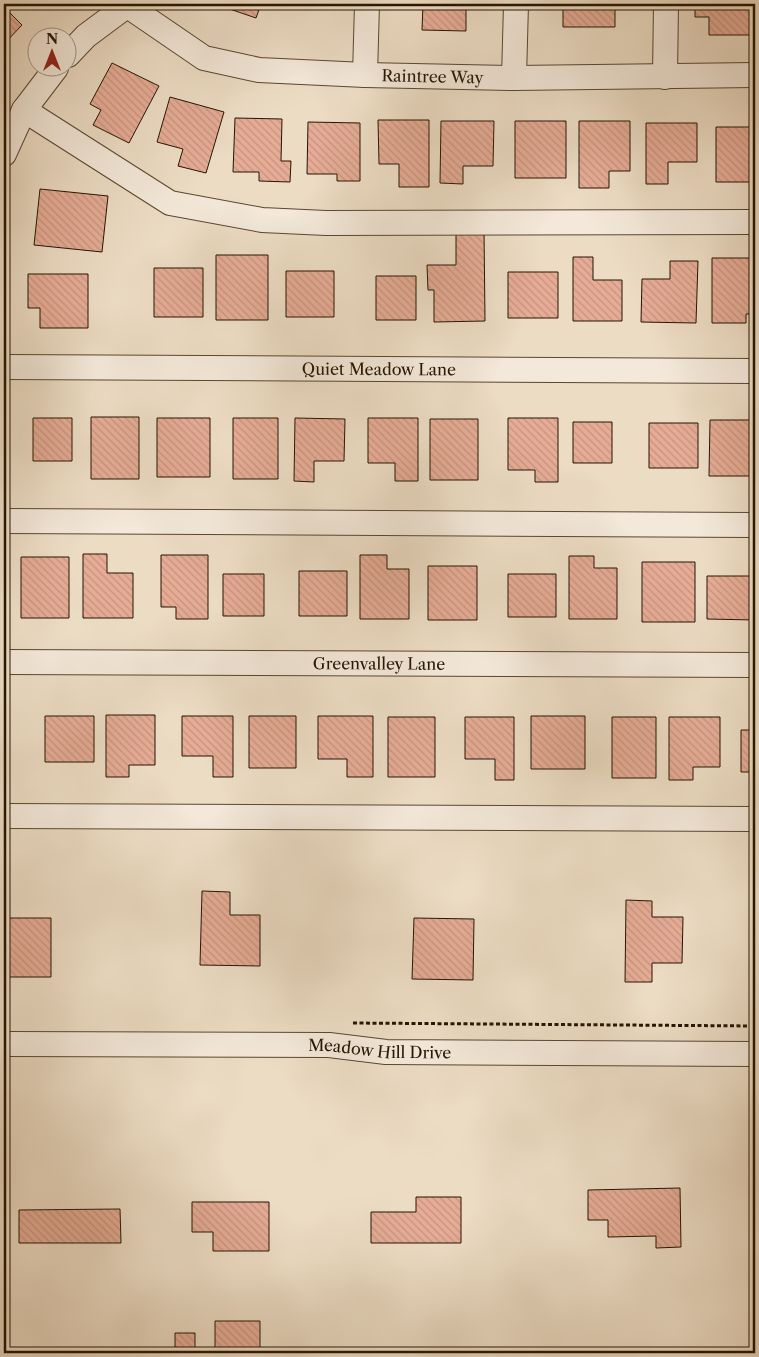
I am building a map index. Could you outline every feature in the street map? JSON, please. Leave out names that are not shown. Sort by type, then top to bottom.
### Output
[{"type":"street","points":[[365,75],[367,4]]},
{"type":"street","points":[[514,78],[516,4]]},
{"type":"street","points":[[665,77],[666,4]]},
{"type":"street","points":[[78,44],[86,36],[129,5]]},
{"type":"street","name":"Raintree Way","points":[[129,5],[204,58],[259,70],[365,75],[514,78],[755,75]]},
{"type":"street","points":[[4,154],[24,110],[48,78]]},
{"type":"street","points":[[24,110],[170,203],[262,220],[326,223],[755,222]]},
{"type":"street","name":"Quiet Meadow Lane","points":[[4,368],[755,371]]},
{"type":"street","points":[[4,520],[755,525]]},
{"type":"street","name":"Greenvalley Lane","points":[[4,662],[755,665]]},
{"type":"street","points":[[4,816],[755,819]]},
{"type":"street","name":"Meadow Hill Drive","points":[[4,1044],[329,1046],[386,1052],[755,1054]]},
{"type":"path","points":[[345,1023],[755,1026]]},
{"type":"building","points":[[215,4],[261,4],[256,18]]},
{"type":"building","points":[[423,4],[466,4],[466,31],[422,30]]},
{"type":"building","points":[[563,4],[615,4],[615,27],[563,27]]},
{"type":"building","points":[[695,4],[755,4],[755,35],[709,35],[709,17],[695,17]]},
{"type":"building","points":[[4,7],[22,25],[4,44]]},
{"type":"building","points":[[112,63],[159,86],[129,143],[93,125],[101,110],[90,104]]},
{"type":"building","points":[[170,97],[224,112],[206,173],[178,166],[183,149],[157,142]]},
{"type":"building","points":[[235,118],[282,119],[281,161],[291,161],[290,182],[259,181],[259,172],[233,172]]},
{"type":"building","points":[[378,120],[429,120],[429,187],[399,187],[399,164],[379,164]]},
{"type":"building","points":[[441,121],[494,121],[493,166],[463,166],[463,184],[440,183]]},
{"type":"building","points":[[515,121],[566,121],[566,178],[515,178]]},
{"type":"building","points":[[579,121],[630,121],[630,171],[609,171],[609,188],[579,188]]},
{"type":"building","points":[[308,122],[360,123],[360,181],[337,181],[337,174],[307,174]]},
{"type":"building","points":[[646,123],[697,123],[697,162],[668,162],[668,184],[646,184]]},
{"type":"building","points":[[716,127],[755,127],[755,182],[716,182]]},
{"type":"building","points":[[40,189],[108,196],[102,252],[34,245]]},
{"type":"building","points":[[456,229],[484,229],[485,321],[434,322],[434,290],[428,290],[427,265],[456,265]]},
{"type":"building","points":[[216,255],[268,255],[268,320],[216,320]]},
{"type":"building","points":[[573,257],[593,257],[593,280],[622,280],[622,321],[573,321]]},
{"type":"building","points":[[712,258],[755,258],[755,314],[746,314],[746,323],[712,323]]},
{"type":"building","points":[[670,261],[698,261],[696,323],[641,322],[642,279],[670,279]]},
{"type":"building","points":[[154,268],[203,268],[203,317],[154,317]]},
{"type":"building","points":[[286,271],[334,271],[334,317],[286,317]]},
{"type":"building","points":[[508,272],[558,272],[558,318],[508,318]]},
{"type":"building","points":[[28,274],[88,274],[88,328],[40,328],[40,308],[28,308]]},
{"type":"building","points":[[376,276],[416,276],[416,320],[376,320]]},
{"type":"building","points":[[91,417],[139,417],[139,479],[91,479]]},
{"type":"building","points":[[33,418],[72,418],[72,461],[33,461]]},
{"type":"building","points":[[157,418],[210,418],[210,477],[157,477]]},
{"type":"building","points":[[233,418],[278,418],[278,479],[233,479]]},
{"type":"building","points":[[295,418],[345,419],[344,461],[314,461],[314,482],[294,481]]},
{"type":"building","points":[[368,418],[418,418],[418,481],[395,481],[395,463],[368,463]]},
{"type":"building","points":[[508,418],[558,418],[558,482],[535,482],[535,470],[508,470]]},
{"type":"building","points":[[430,419],[478,419],[478,480],[430,480]]},
{"type":"building","points":[[710,420],[755,420],[755,476],[709,476]]},
{"type":"building","points":[[573,422],[612,422],[612,463],[573,463]]},
{"type":"building","points":[[649,423],[698,423],[698,468],[649,468]]},
{"type":"building","points":[[83,554],[107,554],[107,573],[133,573],[133,618],[83,618]]},
{"type":"building","points":[[161,555],[208,555],[208,619],[176,619],[176,607],[161,607]]},
{"type":"building","points":[[360,555],[387,555],[387,569],[409,569],[409,619],[360,619]]},
{"type":"building","points":[[569,556],[594,556],[594,568],[617,568],[617,619],[569,619]]},
{"type":"building","points":[[21,557],[69,557],[69,618],[21,618]]},
{"type":"building","points":[[642,562],[695,562],[695,622],[642,622]]},
{"type":"building","points":[[428,566],[477,566],[477,620],[428,620]]},
{"type":"building","points":[[299,571],[347,571],[347,616],[299,616]]},
{"type":"building","points":[[223,574],[264,574],[264,616],[223,616]]},
{"type":"building","points":[[508,574],[556,574],[556,617],[508,617]]},
{"type":"building","points":[[707,576],[755,576],[755,620],[707,619]]},
{"type":"building","points":[[106,715],[155,715],[155,765],[129,765],[129,777],[106,777]]},
{"type":"building","points":[[4,716],[6,716],[6,757],[4,757]]},
{"type":"building","points":[[45,716],[94,716],[94,762],[45,762]]},
{"type":"building","points":[[182,716],[233,716],[233,777],[213,777],[213,756],[182,756]]},
{"type":"building","points":[[249,716],[296,716],[296,768],[249,768]]},
{"type":"building","points":[[318,716],[373,716],[373,777],[347,777],[347,759],[318,759]]},
{"type":"building","points":[[531,716],[585,716],[585,769],[531,769]]},
{"type":"building","points":[[388,717],[435,717],[435,777],[388,777]]},
{"type":"building","points":[[465,717],[514,717],[514,780],[495,780],[495,759],[465,759]]},
{"type":"building","points":[[612,717],[656,717],[656,778],[612,778]]},
{"type":"building","points":[[669,717],[720,717],[720,767],[693,767],[693,780],[669,780]]},
{"type":"building","points":[[741,730],[755,730],[755,772],[741,772]]},
{"type":"building","points":[[202,891],[230,892],[230,915],[260,915],[260,966],[200,965]]},
{"type":"building","points":[[626,900],[652,901],[652,917],[683,917],[682,963],[652,963],[652,982],[625,982]]},
{"type":"building","points":[[4,918],[51,918],[51,977],[4,977]]},
{"type":"building","points":[[414,918],[474,919],[473,980],[412,979]]},
{"type":"building","points":[[680,1188],[681,1247],[656,1248],[656,1236],[608,1237],[608,1220],[588,1220],[588,1190]]},
{"type":"building","points":[[416,1197],[461,1197],[461,1243],[371,1243],[371,1212],[416,1212]]},
{"type":"building","points":[[192,1202],[269,1202],[269,1251],[213,1251],[213,1232],[192,1232]]},
{"type":"building","points":[[120,1209],[121,1243],[19,1243],[19,1210]]},
{"type":"building","points":[[215,1321],[260,1321],[260,1353],[215,1353]]},
{"type":"building","points":[[175,1333],[195,1333],[195,1353],[175,1353]]}]
